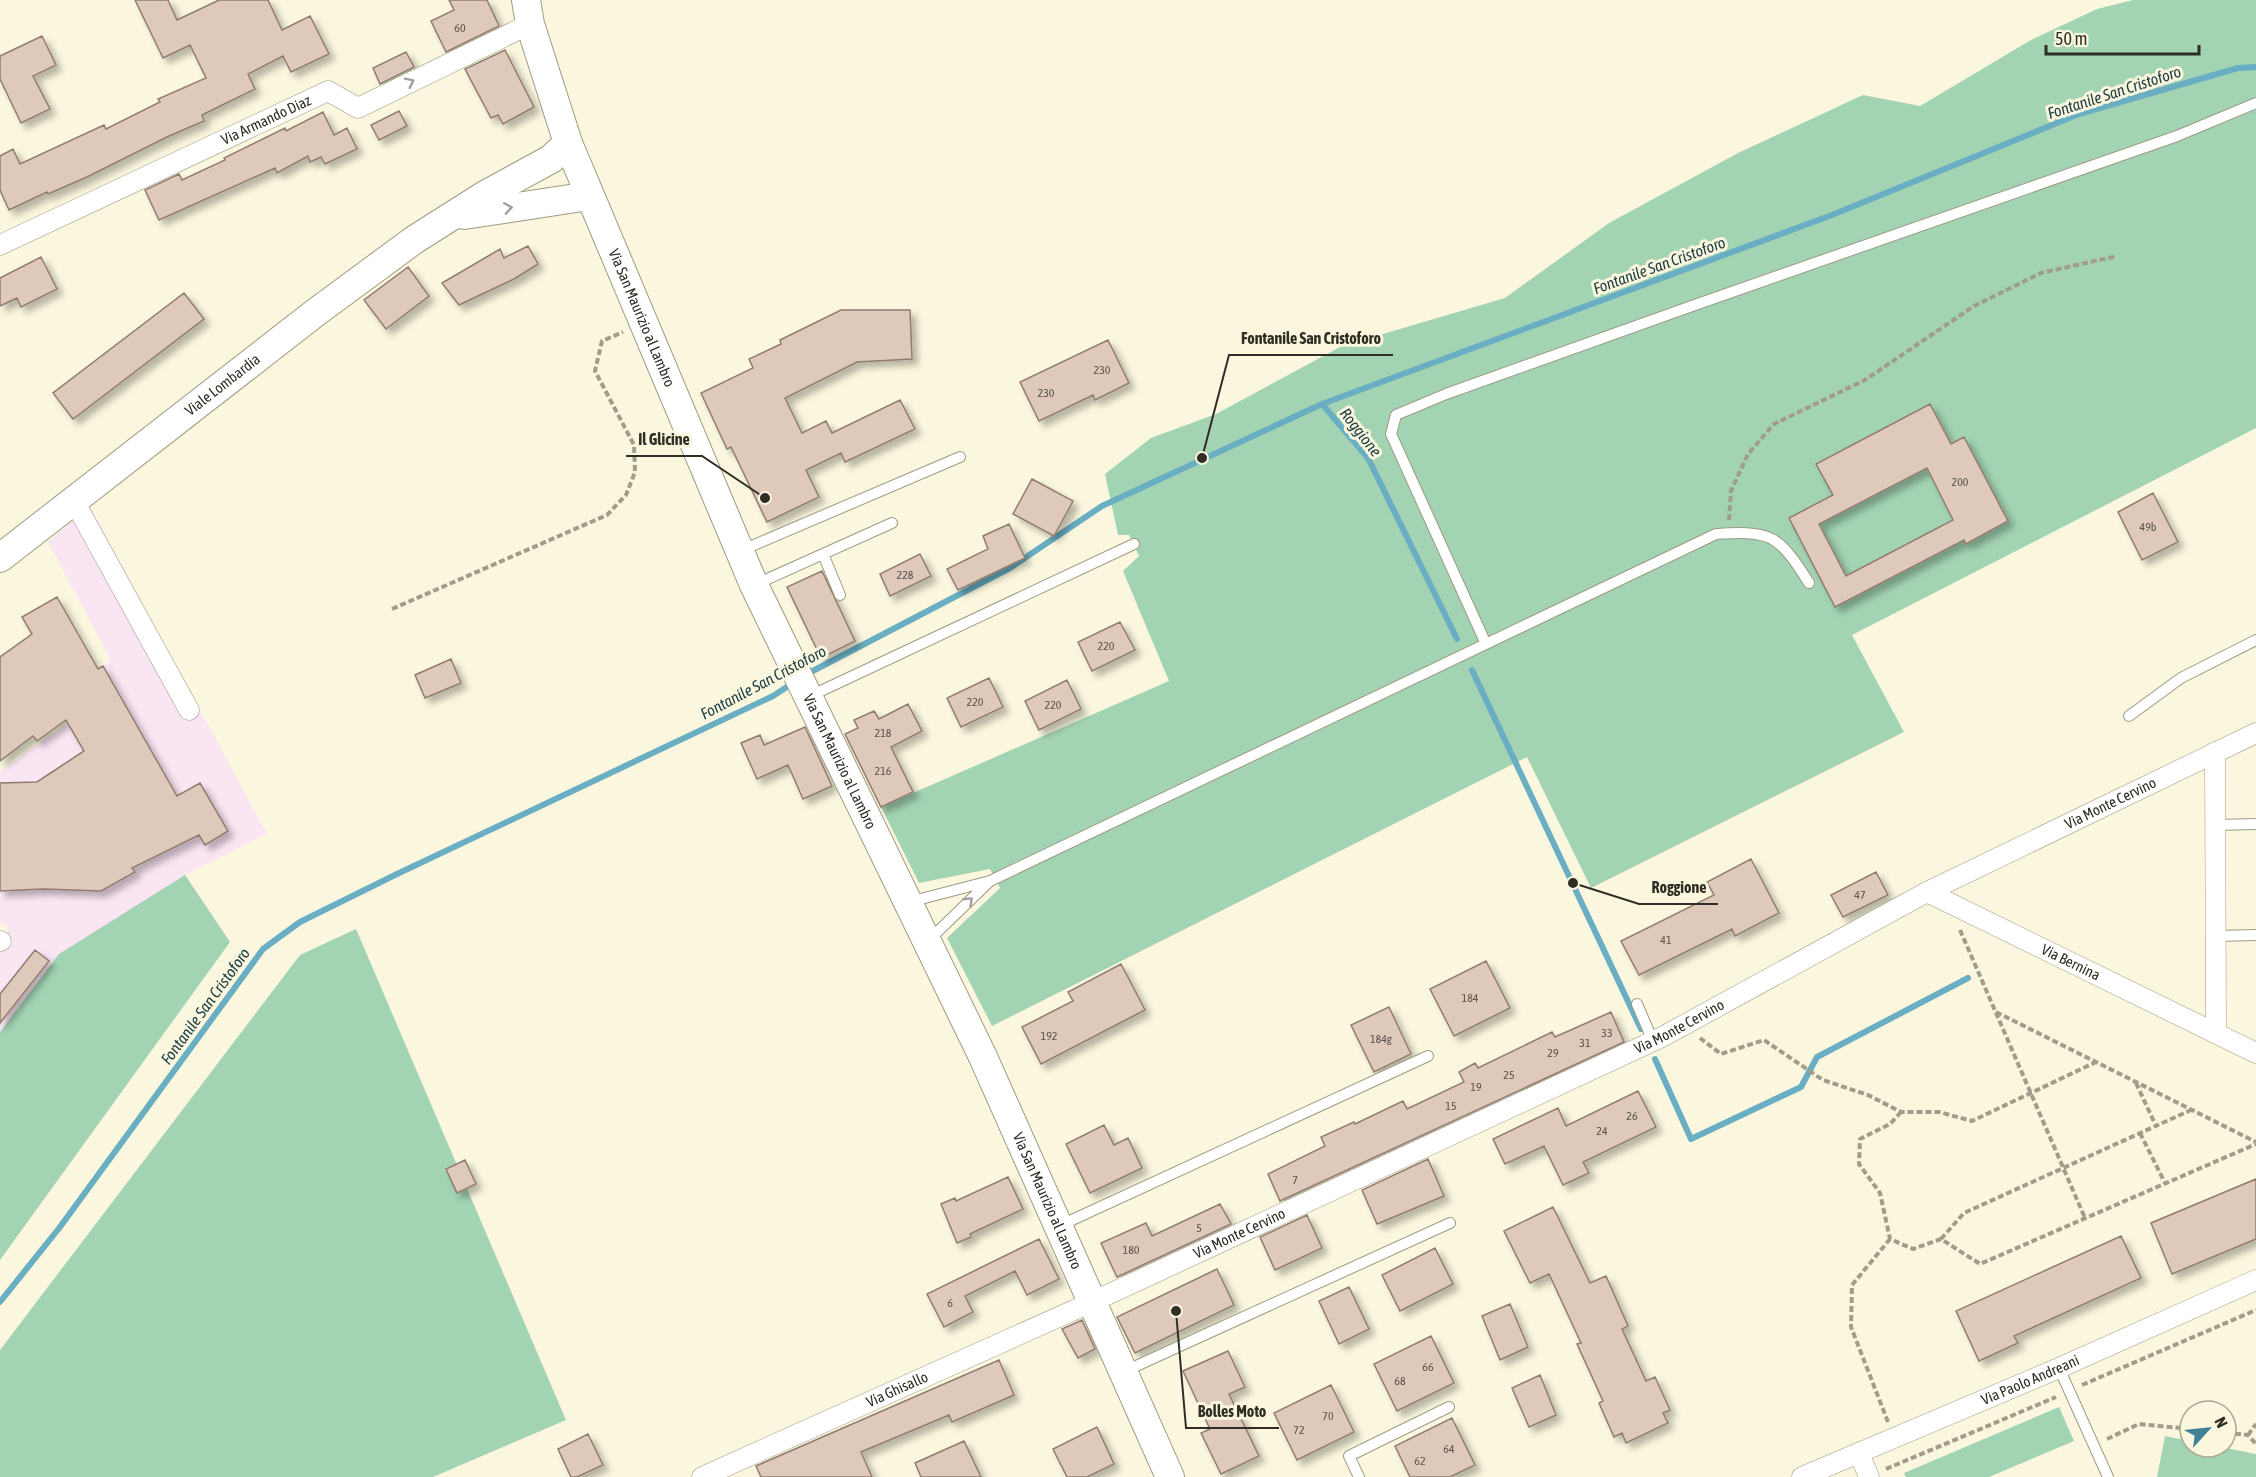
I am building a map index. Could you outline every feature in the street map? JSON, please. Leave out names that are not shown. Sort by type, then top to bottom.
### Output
[{"type":"main road","name":"Via San Maurizio al Lambro","points":[[528,12],[568,143],[739,551],[993,1078],[1170,1477]]},
{"type":"main road","name":"Viale Lombardia","points":[[0,558],[315,313],[414,240],[485,195],[551,159],[568,143]]},
{"type":"main road","name":"Viale Lombardia","points":[[450,217],[589,196]]},
{"type":"street","name":"Via Armando Diaz","points":[[0,245],[328,91],[358,108],[528,12]]},
{"type":"street","points":[[74,501],[189,710]]},
{"type":"street","name":"Via Monte Cervino","points":[[1092,1302],[1657,1039],[1927,892],[2256,733]]},
{"type":"street","points":[[2215,752],[2216,1033]]},
{"type":"street","name":"Via Bernina","points":[[1927,892],[2256,1053]]},
{"type":"street","name":"Via Paolo Andreani","points":[[1802,1477],[2059,1368],[2256,1280]]},
{"type":"street","name":"Via Ghisallo","points":[[702,1477],[1092,1302]]},
{"type":"street","points":[[1859,1453],[1869,1477]]},
{"type":"lane","points":[[1486,644],[1391,434],[1396,415],[1524,366],[2177,136],[2256,103]]},
{"type":"lane","points":[[739,551],[960,457]]},
{"type":"lane","points":[[754,585],[892,523]]},
{"type":"lane","points":[[908,902],[990,881],[1716,534],[1745,533],[1773,539],[1795,561],[1809,583]]},
{"type":"lane","points":[[802,684],[1134,544]]},
{"type":"lane","points":[[823,554],[840,594]]},
{"type":"lane","points":[[2129,716],[2181,678],[2256,640]]},
{"type":"lane","points":[[2215,825],[2256,824]]},
{"type":"lane","points":[[927,942],[990,881]]},
{"type":"lane","points":[[2216,936],[2256,935]]},
{"type":"lane","points":[[1637,1004],[1657,1039]]},
{"type":"lane","points":[[1059,1226],[1428,1056]]},
{"type":"lane","points":[[1123,1372],[1450,1223]]},
{"type":"lane","points":[[2059,1368],[2108,1477]]},
{"type":"lane","points":[[1359,1477],[1349,1456],[1449,1407]]},
{"type":"path","points":[[1728,534],[1731,491],[1748,454],[1774,424],[1865,380],[1974,306],[2041,273],[2117,256]]},
{"type":"path","points":[[392,609],[607,515],[626,495],[635,472],[634,445],[595,371],[602,341],[643,323]]},
{"type":"path","points":[[1957,922],[2085,1218]]},
{"type":"path","points":[[1996,1012],[2256,1143]]},
{"type":"path","points":[[1657,1039],[1673,1043],[1693,1032],[1721,1054],[1764,1040],[1823,1080],[1868,1095],[1901,1112],[1939,1112],[1972,1120],[2096,1062]]},
{"type":"path","points":[[2136,1082],[2156,1126]]},
{"type":"path","points":[[1890,1239],[1913,1249],[1941,1239],[1964,1213],[2191,1109]]},
{"type":"path","points":[[1890,1239],[1880,1193],[1859,1164],[1860,1139],[1890,1124],[1901,1112]]},
{"type":"path","points":[[2140,1133],[2165,1184]]},
{"type":"path","points":[[1941,1239],[1980,1264],[2256,1143]]},
{"type":"path","points":[[1890,1239],[1852,1285],[1851,1327],[1894,1438]]},
{"type":"path","points":[[2094,1446],[2139,1424],[2178,1428]]},
{"type":"path","points":[[2248,1435],[2256,1424]]},
{"type":"path","points":[[2238,1434],[2248,1435],[2256,1444]]},
{"type":"shaded area","points":[[90,506],[267,834],[185,875],[0,1032],[0,949],[8,949],[7,924],[0,923],[0,771],[73,720],[58,699],[111,660],[48,542]]},
{"type":"green space","points":[[2133,0],[2256,0],[2256,428],[1852,635],[1904,732],[1591,888],[1527,757],[992,1026],[947,938],[1000,888],[990,869],[919,883],[881,807],[1169,681],[1123,571],[1139,556],[1129,535],[1118,535],[1105,474],[1151,438],[1216,414],[1342,346],[1505,298],[1609,223],[1738,153],[1863,95],[1920,106],[2031,40],[2097,9]]},
{"type":"green space","points":[[185,875],[230,942],[0,1260],[0,1032],[59,954]]},
{"type":"green space","points":[[356,929],[566,1420],[433,1477],[0,1477],[0,1350],[300,955]]},
{"type":"green space","points":[[2059,1407],[2074,1441],[1989,1477],[1906,1477],[1904,1473]]},
{"type":"green space","points":[[2165,1436],[2178,1439],[2178,1459],[2238,1459],[2238,1450],[2256,1454],[2256,1477],[2157,1477]]},
{"type":"building","points":[[135,0],[168,0],[177,20],[219,0],[268,0],[282,30],[310,16],[329,54],[291,72],[283,56],[248,74],[255,89],[202,115],[204,121],[87,177],[9,210],[0,190],[0,156],[13,149],[20,164],[104,125],[106,129],[160,102],[158,99],[206,78],[190,45],[163,58]]},
{"type":"building","points":[[449,0],[487,0],[499,26],[446,52],[431,21],[454,10]]},
{"type":"building","points":[[42,36],[56,65],[33,76],[50,109],[21,123],[0,79],[0,56]]},
{"type":"building","points":[[505,50],[534,107],[503,124],[498,115],[491,118],[465,69]]},
{"type":"building","points":[[406,52],[414,67],[380,84],[373,68]]},
{"type":"building","points":[[399,111],[407,126],[379,140],[371,125]]},
{"type":"building","points":[[323,112],[334,135],[347,128],[357,149],[325,164],[321,157],[310,162],[308,156],[277,173],[275,168],[159,220],[145,190],[179,174],[182,180],[285,128],[286,131]]},
{"type":"building","points":[[528,246],[538,264],[514,279],[459,305],[442,283],[500,249],[504,258]]},
{"type":"building","points":[[41,257],[57,289],[21,307],[17,298],[0,306],[0,278]]},
{"type":"building","points":[[408,267],[429,296],[386,329],[364,300]]},
{"type":"building","points":[[184,293],[204,319],[73,419],[53,393]]},
{"type":"building","points":[[841,310],[910,310],[912,359],[857,362],[785,398],[802,433],[826,421],[832,433],[900,400],[915,429],[845,462],[841,453],[806,470],[819,497],[767,522],[731,447],[727,449],[701,393],[753,368],[749,359],[781,344],[780,340]]},
{"type":"building","points":[[1108,340],[1129,383],[1095,400],[1093,395],[1039,421],[1020,382]]},
{"type":"building","points":[[1930,404],[1951,444],[1964,437],[2008,521],[1966,544],[1964,540],[1835,607],[1789,518],[1833,495],[1816,464]],"holes":[[[1927,468],[1953,520],[1846,576],[1819,524]]]},
{"type":"building","points":[[1032,479],[1073,501],[1054,536],[1013,514]]},
{"type":"building","points":[[2153,493],[2178,542],[2142,560],[2118,512]]},
{"type":"building","points":[[1009,524],[1025,558],[958,590],[947,569],[988,549],[983,536]]},
{"type":"building","points":[[920,554],[931,576],[890,596],[880,574]]},
{"type":"building","points":[[822,571],[855,641],[821,658],[787,587]]},
{"type":"building","points":[[57,597],[98,669],[103,666],[177,796],[200,783],[228,831],[205,845],[199,835],[132,868],[135,872],[101,891],[43,889],[0,891],[0,783],[37,782],[84,751],[66,720],[37,741],[33,736],[0,761],[0,657],[32,634],[22,617]]},
{"type":"building","points":[[1120,622],[1135,650],[1092,671],[1078,642]]},
{"type":"building","points":[[451,659],[461,683],[425,698],[415,675]]},
{"type":"building","points":[[989,678],[1003,707],[961,727],[947,698]]},
{"type":"building","points":[[1067,680],[1081,709],[1039,730],[1025,701]]},
{"type":"building","points":[[908,704],[922,731],[891,747],[913,792],[881,807],[845,734],[858,728],[854,720],[874,711],[879,719]]},
{"type":"building","points":[[805,727],[832,786],[803,799],[788,765],[757,779],[741,743],[760,735],[764,745]]},
{"type":"building","points":[[1751,859],[1779,913],[1735,936],[1732,929],[1639,975],[1621,941],[1714,895],[1707,882]]},
{"type":"building","points":[[1876,872],[1888,895],[1843,917],[1831,895]]},
{"type":"building","points":[[35,950],[49,961],[0,1023],[0,994]]},
{"type":"building","points":[[1486,961],[1510,1008],[1454,1036],[1430,989]]},
{"type":"building","points":[[1121,964],[1145,1010],[1041,1064],[1022,1027],[1073,1001],[1068,992]]},
{"type":"building","points":[[1389,1007],[1411,1054],[1374,1072],[1351,1025]]},
{"type":"building","points":[[1611,1012],[1624,1042],[1280,1201],[1268,1174],[1325,1146],[1321,1137],[1403,1101],[1407,1109],[1464,1082],[1459,1072],[1475,1063],[1478,1068],[1552,1032],[1555,1037]]},
{"type":"building","points":[[1638,1091],[1656,1127],[1583,1162],[1589,1173],[1563,1185],[1544,1146],[1505,1164],[1493,1139],[1558,1108],[1566,1126]]},
{"type":"building","points":[[1104,1125],[1114,1145],[1128,1138],[1142,1168],[1090,1193],[1066,1144]]},
{"type":"building","points":[[1428,1159],[1444,1196],[1377,1224],[1362,1190]]},
{"type":"building","points":[[465,1160],[476,1184],[457,1193],[446,1169]]},
{"type":"building","points":[[1008,1177],[1023,1209],[970,1234],[971,1237],[957,1243],[941,1204],[955,1198],[956,1201]]},
{"type":"building","points":[[2256,1179],[2256,1239],[2172,1274],[2151,1223]]},
{"type":"building","points":[[1220,1204],[1231,1224],[1117,1277],[1101,1243],[1146,1223],[1152,1236]]},
{"type":"building","points":[[1553,1207],[1590,1283],[1606,1276],[1628,1326],[1622,1329],[1646,1381],[1655,1377],[1670,1410],[1663,1413],[1668,1423],[1626,1443],[1622,1433],[1614,1437],[1599,1403],[1603,1401],[1577,1344],[1581,1343],[1549,1274],[1530,1283],[1504,1231]]},
{"type":"building","points":[[1307,1215],[1322,1248],[1275,1270],[1260,1237]]},
{"type":"building","points":[[2121,1236],[2141,1278],[2014,1336],[2018,1343],[1979,1361],[1956,1311]]},
{"type":"building","points":[[1039,1239],[1059,1279],[1027,1295],[1015,1271],[965,1296],[973,1312],[944,1327],[927,1294]]},
{"type":"building","points":[[1435,1248],[1453,1284],[1400,1311],[1382,1275]]},
{"type":"building","points":[[1217,1269],[1234,1305],[1135,1353],[1117,1317]]},
{"type":"building","points":[[1349,1287],[1369,1329],[1339,1344],[1319,1301]]},
{"type":"building","points":[[1510,1304],[1528,1347],[1500,1360],[1482,1316]]},
{"type":"building","points":[[1082,1320],[1095,1349],[1078,1358],[1062,1329]]},
{"type":"building","points":[[1431,1336],[1454,1383],[1397,1411],[1374,1364]]},
{"type":"building","points":[[1228,1351],[1245,1387],[1229,1394],[1259,1456],[1221,1474],[1201,1433],[1210,1429],[1183,1371]]},
{"type":"building","points":[[999,1360],[1014,1395],[952,1422],[949,1415],[861,1452],[872,1477],[761,1477],[756,1466]]},
{"type":"building","points":[[1540,1375],[1556,1415],[1529,1427],[1512,1388]]},
{"type":"building","points":[[1331,1385],[1354,1432],[1297,1460],[1274,1413]]},
{"type":"building","points":[[1452,1418],[1475,1465],[1450,1477],[1410,1477],[1395,1446]]},
{"type":"building","points":[[1097,1427],[1114,1464],[1087,1477],[1067,1477],[1053,1449]]},
{"type":"building","points":[[588,1434],[603,1465],[577,1477],[571,1477],[558,1449]]},
{"type":"building","points":[[964,1441],[981,1477],[921,1477],[915,1463]]},
{"type":"waterway","name":"Fontanile San Cristoforo","points":[[807,674],[1010,568],[1102,506],[1322,404],[1832,215],[2079,114],[2238,68],[2256,67]]},
{"type":"waterway","name":"Roggione","points":[[1322,404],[1368,458],[1457,639]]},
{"type":"waterway","name":"Roggione","points":[[1472,670],[1641,1029]]},
{"type":"waterway","name":"Fontanile San Cristoforo","points":[[0,1302],[60,1227],[263,949],[300,922],[773,696],[793,683]]},
{"type":"waterway","points":[[1655,1059],[1691,1139],[1801,1087],[1817,1057],[1968,978]]},
{"type":"place","name":"Fontanile San Cristoforo","points":[[1202,458]]},
{"type":"place","name":"Il Glicine","points":[[765,498]]},
{"type":"place","name":"Roggione","points":[[1573,883]]},
{"type":"place","name":"Bolles Moto","points":[[1176,1311]]}]
